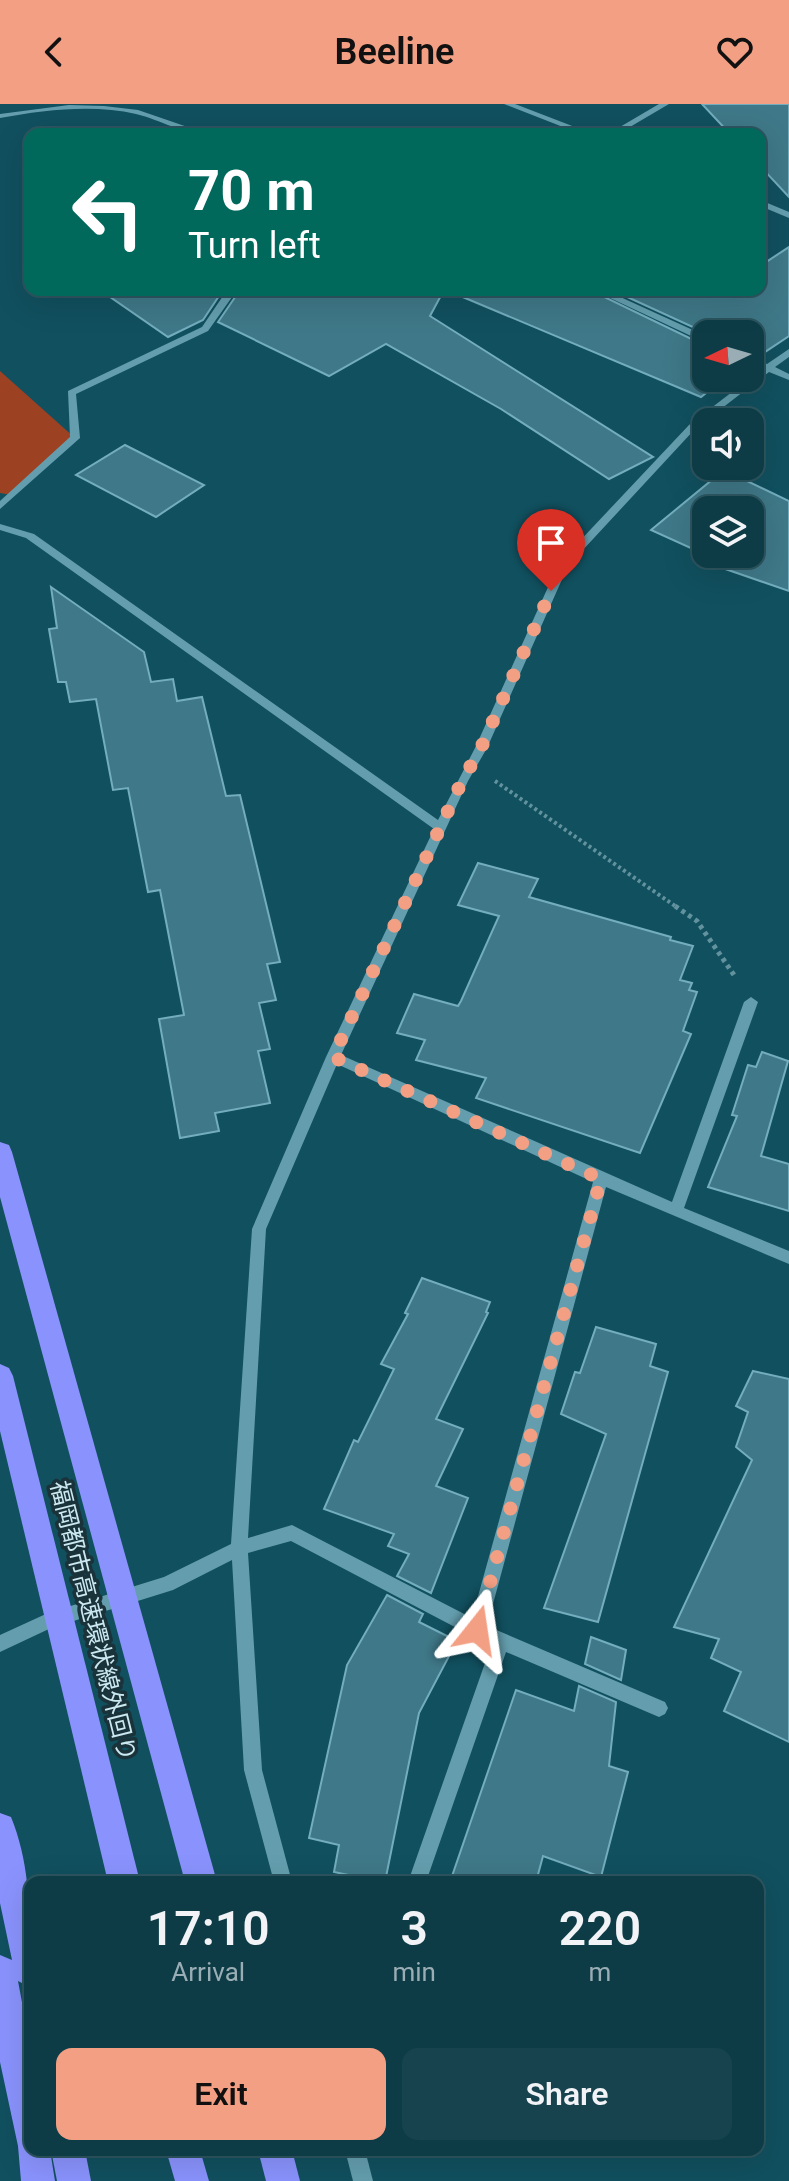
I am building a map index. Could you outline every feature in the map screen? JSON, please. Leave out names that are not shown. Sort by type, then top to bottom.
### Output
[{"type":"highway","points":[[0,1152],[199,1876]]},
{"type":"highway","name":"福岡都市高速環状線外回り","points":[[0,1376],[123,1876]]},
{"type":"highway","points":[[0,1411],[48,1621],[112,1876]]},
{"type":"highway","points":[[0,1828],[24,1942]]},
{"type":"highway","points":[[0,1971],[24,2102]]},
{"type":"highway","points":[[34,2156],[38,2181]]},
{"type":"highway","points":[[69,2156],[74,2181]]},
{"type":"highway","points":[[185,2156],[194,2181]]},
{"type":"highway","points":[[191,2156],[194,2181]]},
{"type":"highway","points":[[277,2156],[283,2181]]},
{"type":"street","points":[[508,104],[573,128]]},
{"type":"street","points":[[623,128],[665,104]]},
{"type":"street","points":[[0,116],[81,106],[136,112],[185,128]]},
{"type":"street","points":[[766,205],[789,215]]},
{"type":"street","points":[[0,506],[75,438],[71,393],[205,329],[228,296]]},
{"type":"street","points":[[611,296],[692,334]]},
{"type":"street","points":[[281,1876],[253,1770],[239,1548],[259,1229],[333,1057],[481,748],[563,565],[692,427],[789,352]]},
{"type":"street","points":[[764,366],[789,377]]},
{"type":"street","points":[[0,527],[30,536],[441,828]]},
{"type":"street","points":[[676,1211],[751,1002]]},
{"type":"street","points":[[333,1057],[601,1179],[789,1258]]},
{"type":"street","points":[[477,1630],[601,1179]]},
{"type":"street","points":[[0,1644],[48,1621],[167,1584],[239,1548],[292,1533],[501,1642],[659,1708]]},
{"type":"street","points":[[419,1876],[501,1642]]},
{"type":"street","points":[[357,2156],[363,2181]]},
{"type":"path","points":[[492,779],[697,921],[751,1002]]},
{"type":"shaded area","points":[[0,371],[75,438],[12,495],[0,493]]},
{"type":"building","points":[[702,104],[789,104],[789,197],[766,172],[766,128],[724,128]]},
{"type":"building","points":[[789,247],[789,336],[764,353],[764,320],[692,320],[692,327],[625,296],[766,296],[766,262]]},
{"type":"building","points":[[109,296],[219,296],[203,320],[168,337]]},
{"type":"building","points":[[236,296],[441,296],[430,316],[653,457],[609,479],[501,409],[386,344],[329,376],[218,322]]},
{"type":"building","points":[[460,296],[602,296],[692,339],[692,392],[707,392],[701,397]]},
{"type":"building","points":[[125,445],[204,485],[156,517],[76,475]]},
{"type":"building","points":[[712,480],[745,480],[789,501],[789,591],[722,568],[764,568],[764,496],[692,496]]},
{"type":"building","points":[[692,496],[692,549],[651,530]]},
{"type":"building","points":[[51,587],[144,652],[151,682],[173,679],[177,701],[202,697],[226,796],[240,795],[280,962],[267,964],[276,1000],[259,1003],[270,1049],[258,1051],[270,1103],[215,1113],[219,1131],[180,1138],[159,1019],[184,1015],[160,890],[148,892],[128,788],[113,790],[96,699],[70,702],[66,682],[58,682],[49,629],[57,628]]},
{"type":"building","points":[[478,863],[538,879],[529,897],[693,946],[680,980],[692,983],[689,990],[697,992],[683,1031],[691,1034],[640,1153],[476,1098],[486,1078],[416,1060],[425,1040],[397,1033],[414,994],[458,1006],[461,1001],[499,916],[458,905]]},
{"type":"building","points":[[762,1052],[788,1061],[761,1156],[789,1164],[789,1211],[708,1187],[737,1116],[732,1115],[748,1065],[756,1067]]},
{"type":"building","points":[[422,1278],[490,1302],[488,1313],[436,1419],[463,1429],[436,1486],[468,1498],[431,1593],[397,1576],[409,1554],[388,1546],[394,1534],[324,1509],[354,1440],[358,1442],[394,1369],[381,1364],[408,1314],[405,1313]]},
{"type":"building","points":[[596,1327],[656,1344],[650,1366],[668,1372],[598,1622],[544,1608],[606,1434],[561,1414],[575,1372],[580,1373]]},
{"type":"building","points":[[753,1371],[789,1379],[789,1742],[724,1711],[741,1672],[711,1658],[719,1639],[674,1627],[752,1460],[736,1447],[748,1412],[736,1406]]},
{"type":"building","points":[[387,1595],[423,1614],[419,1622],[457,1641],[419,1713],[386,1876],[353,1876],[334,1872],[339,1845],[309,1838],[347,1665]]},
{"type":"building","points":[[591,1637],[626,1650],[621,1680],[585,1664]]},
{"type":"building","points":[[579,1686],[616,1702],[609,1766],[628,1772],[601,1876],[543,1856],[538,1876],[452,1876],[516,1690],[574,1711]]},
{"type":"route","points":[[477,1630],[601,1179],[333,1057],[462,781],[481,748],[551,591]]}]
